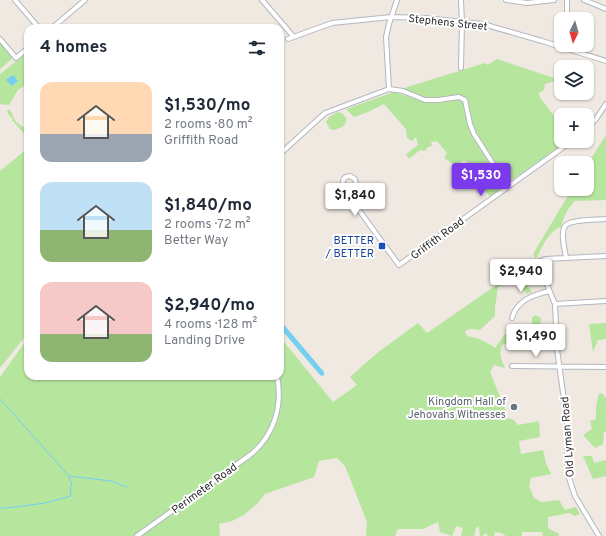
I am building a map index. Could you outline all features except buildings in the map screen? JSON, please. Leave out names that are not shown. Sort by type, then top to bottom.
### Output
[{"type":"street","points":[[16,0],[36,24]]},
{"type":"street","points":[[57,24],[85,0]]},
{"type":"street","points":[[262,0],[283,24]]},
{"type":"street","points":[[389,89],[386,39],[397,0]]},
{"type":"street","points":[[461,0],[461,68]]},
{"type":"street","points":[[506,0],[527,3],[554,0]]},
{"type":"street","points":[[567,0],[567,12]]},
{"type":"street","points":[[584,0],[606,9]]},
{"type":"street","name":"Stephens Street","points":[[288,39],[332,23],[391,17],[425,18],[483,24],[554,43]]},
{"type":"street","points":[[284,26],[293,36]]},
{"type":"street","points":[[0,39],[16,58],[24,51]]},
{"type":"street","name":"Stephens Street","points":[[582,52],[606,61]]},
{"type":"street","points":[[284,150],[325,113],[389,89],[404,91],[422,99],[429,100],[443,100],[458,97],[464,99],[474,134],[508,187]]},
{"type":"street","points":[[594,121],[606,104]]},
{"type":"street","name":"Griffith Road","points":[[347,193],[399,265],[562,148]]},
{"type":"street","points":[[606,219],[574,222],[568,224],[565,227],[564,236],[566,258],[606,256]]},
{"type":"street","name":"Old Lyman Road","points":[[566,258],[545,259],[538,263],[555,304],[557,349],[567,422],[568,475],[574,496],[599,536]]},
{"type":"street","points":[[512,318],[517,307],[522,302],[537,294],[549,291]]},
{"type":"street","points":[[555,304],[606,301]]},
{"type":"street","points":[[512,366],[606,367]]},
{"type":"street","name":"Perimeter Road","points":[[137,536],[259,447],[267,437],[274,424],[278,407],[279,393],[277,380]]},
{"type":"green space","points":[[0,42],[11,55],[12,59],[0,69]]},
{"type":"green space","points":[[24,55],[24,86],[18,90],[9,105],[0,104],[0,74]]},
{"type":"green space","points":[[497,59],[554,78],[554,81],[545,84],[544,90],[539,93],[539,96],[554,116],[554,148],[558,148],[509,182],[473,131],[466,98],[464,96],[424,98],[410,93],[404,88],[485,63],[488,65]]},
{"type":"green space","points":[[394,92],[425,102],[442,102],[461,99],[464,101],[466,118],[476,142],[505,186],[490,197],[467,167],[467,161],[461,161],[460,168],[453,167],[453,164],[444,158],[447,153],[437,141],[431,142],[432,146],[428,147],[425,151],[420,150],[409,159],[406,154],[418,145],[416,137],[412,141],[407,138],[406,129],[384,104],[354,117],[346,109]]},
{"type":"green space","points":[[7,110],[10,110],[16,122],[24,127],[24,134],[12,120],[13,119],[8,114]]},
{"type":"green space","points":[[338,112],[342,113],[347,119],[344,126],[335,130],[330,129],[326,122],[329,117]]},
{"type":"green space","points":[[606,135],[606,200],[575,201],[566,213],[561,227],[552,232],[536,259],[533,254],[568,196],[594,196],[594,156],[593,156]]},
{"type":"green space","points":[[24,151],[24,338],[0,368],[0,171]]},
{"type":"green space","points":[[517,271],[532,292],[527,294],[516,278],[498,287],[495,316],[480,330],[470,329],[465,331],[467,336],[482,340],[495,348],[505,334],[532,333],[532,318],[535,315],[541,318],[540,336],[533,337],[523,343],[503,344],[500,353],[505,368],[494,365],[490,372],[507,414],[507,418],[514,420],[518,425],[539,421],[540,437],[519,441],[521,454],[543,450],[546,463],[551,474],[531,478],[529,486],[534,498],[542,502],[559,500],[565,510],[576,507],[580,514],[575,516],[569,513],[548,517],[548,528],[559,534],[559,536],[543,536],[542,532],[522,532],[522,536],[506,536],[495,532],[494,536],[488,536],[485,533],[483,536],[480,536],[479,526],[476,528],[474,536],[461,536],[463,528],[456,526],[452,536],[440,532],[438,522],[423,529],[398,529],[395,536],[366,536],[367,522],[345,466],[337,458],[319,461],[314,477],[265,494],[258,503],[244,515],[232,521],[219,524],[220,536],[0,536],[0,377],[24,344],[24,380],[284,380],[284,342],[333,402],[357,385],[350,377],[377,353],[418,323],[427,333]]},
{"type":"green space","points":[[606,323],[606,339],[598,340],[593,352],[589,324]]},
{"type":"green space","points":[[599,393],[603,394],[606,398],[606,432],[604,432],[603,444],[595,448],[583,435],[592,429],[590,421],[596,419],[596,407]]},
{"type":"green space","points":[[583,456],[592,456],[594,463],[606,460],[606,476],[593,479]]},
{"type":"water","points":[[13,75],[18,81],[12,86],[6,80]]},
{"type":"water","points":[[284,325],[324,372],[324,375],[320,375],[284,333]]},
{"type":"waterway","points":[[0,399],[69,476],[72,485],[70,487],[71,496],[45,503],[0,508]]},
{"type":"waterway","points":[[69,476],[111,481],[127,487]]},
{"type":"place","name":"BETTER / BETTER","points":[[382,246]]},
{"type":"place","name":"Kingdom Hall of Jehovahs Witnesses","points":[[514,407]]}]
